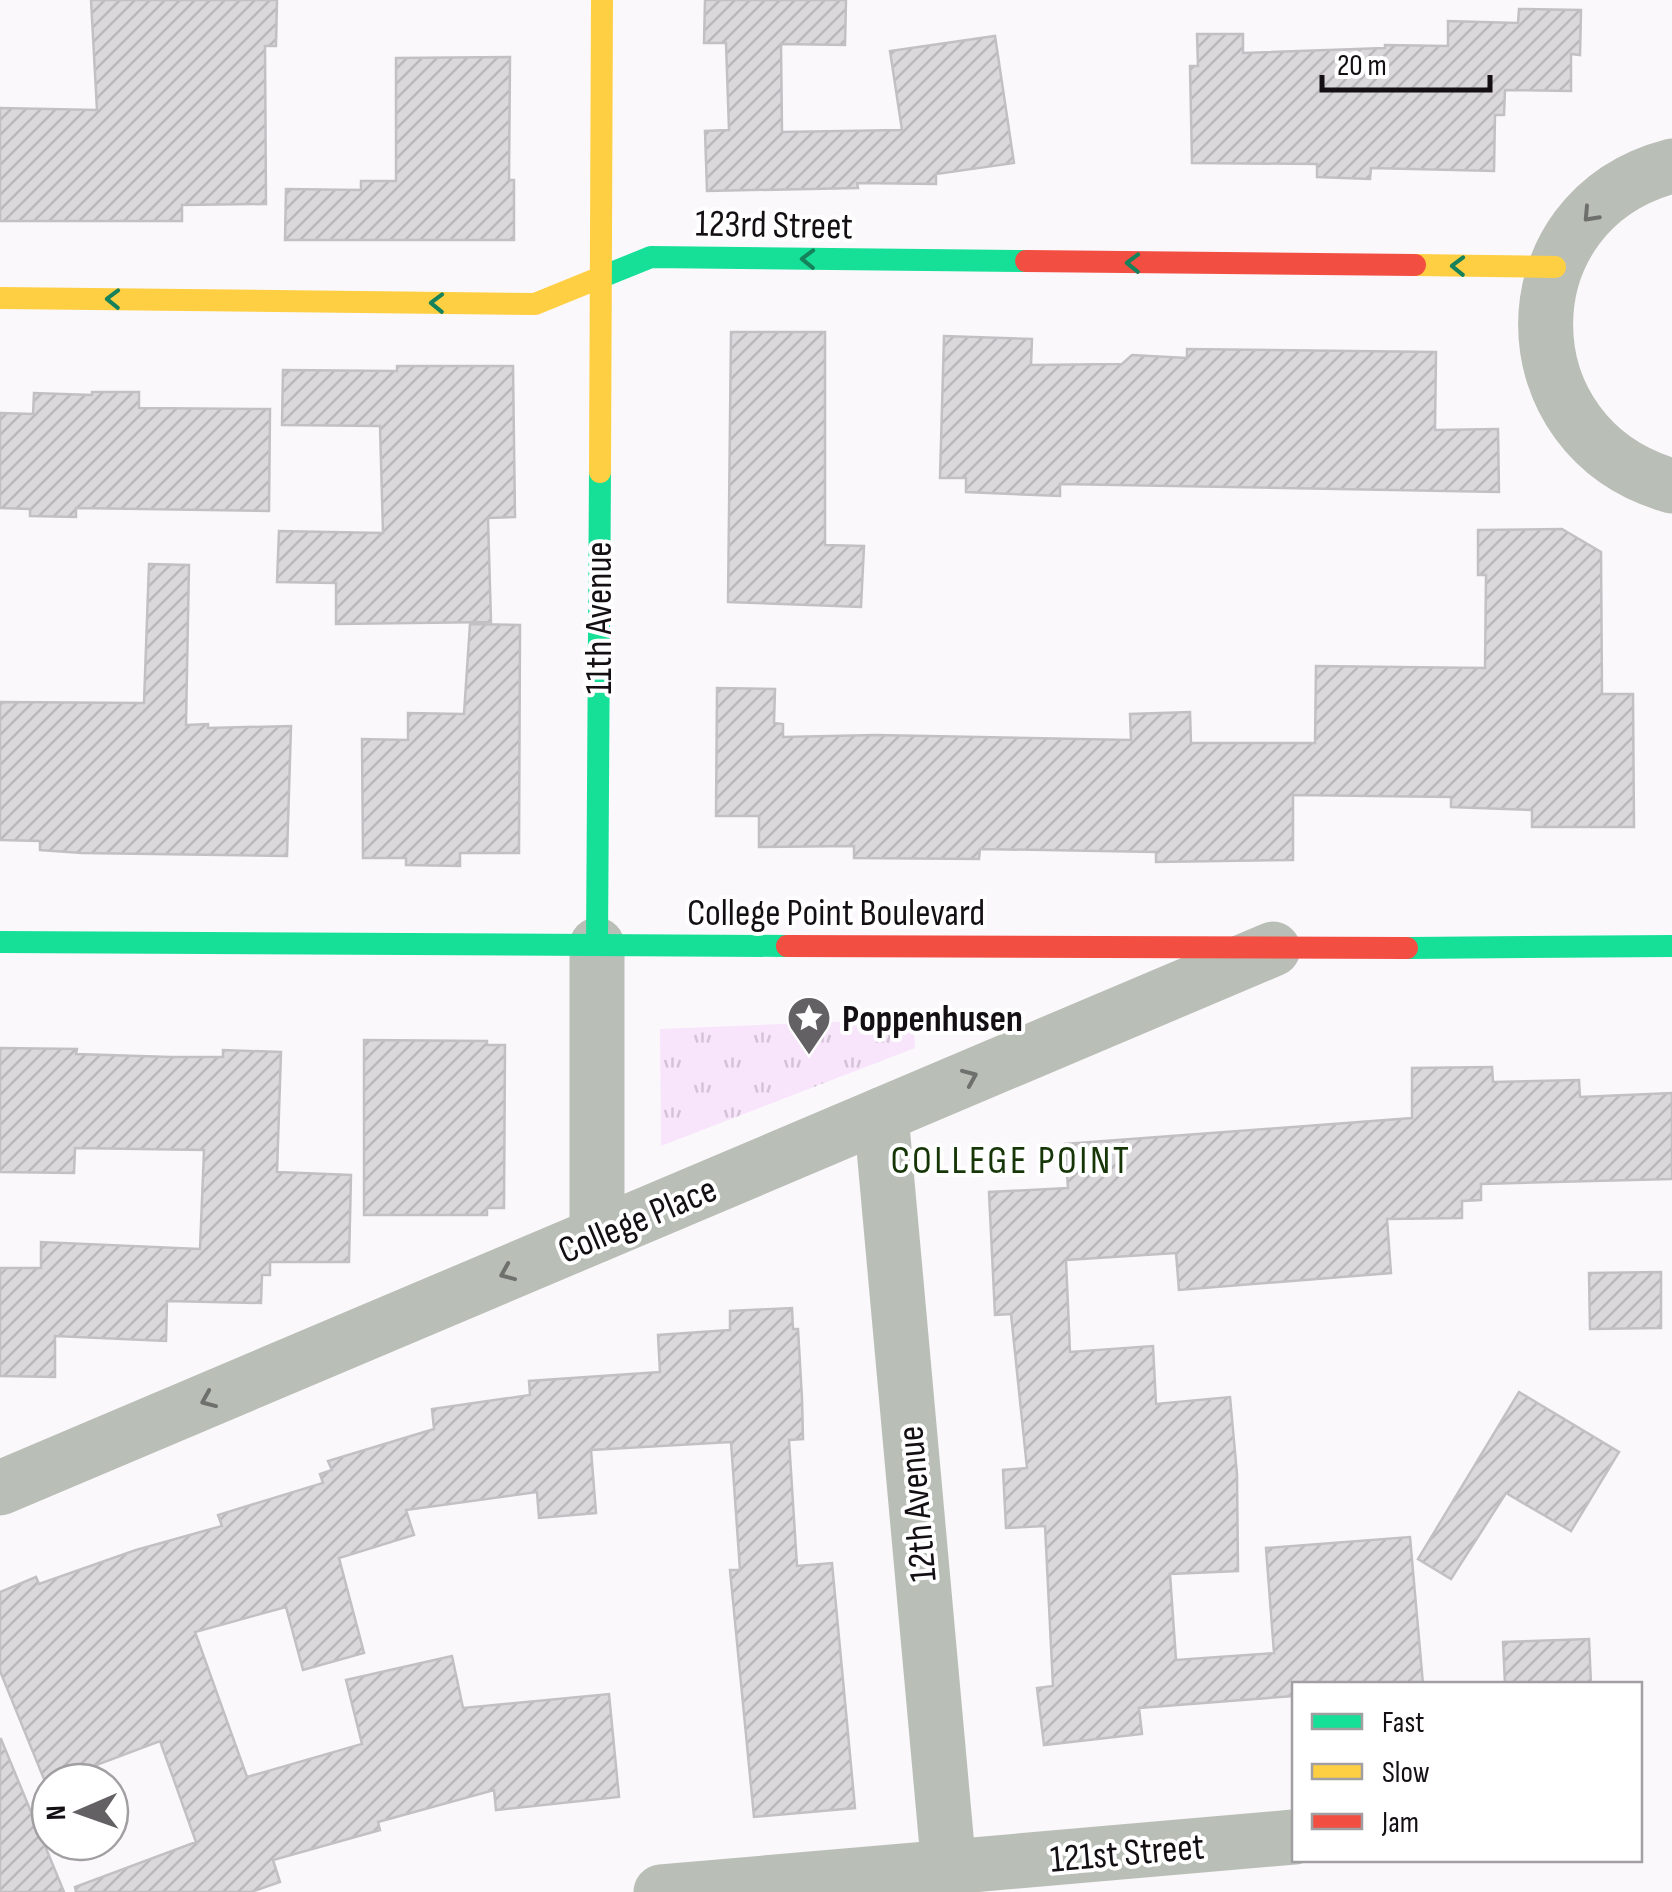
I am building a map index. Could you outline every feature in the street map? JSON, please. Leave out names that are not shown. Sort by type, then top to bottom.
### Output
[{"type":"street","name":"11th Avenue","points":[[597,1236],[602,0]]},
{"type":"street","points":[[1672,166],[1638,178],[1607,197],[1571,237],[1556,267],[1545,320],[1548,359],[1566,407],[1592,443],[1623,468],[1644,479],[1672,486]]},
{"type":"street","name":"123rd Street","points":[[0,298],[535,304],[651,257],[1556,267]]},
{"type":"street","name":"College Point Boulevard","points":[[0,942],[1273,949],[1672,946]]},
{"type":"street","name":"College Place","points":[[0,1488],[1273,949]]},
{"type":"street","name":"12th Avenue","points":[[881,1116],[951,1880]]},
{"type":"street","name":"121st Street","points":[[662,1892],[951,1880],[1292,1837]]},
{"type":"green space","points":[[905,1019],[914,1032],[915,1048],[661,1146],[660,1029]]},
{"type":"building","points":[[91,0],[277,0],[276,46],[265,46],[266,204],[182,205],[182,221],[0,221],[0,108],[97,110]]},
{"type":"building","points":[[705,0],[846,0],[845,45],[781,44],[782,132],[902,130],[890,51],[995,36],[1014,163],[936,174],[936,184],[857,183],[858,188],[707,191],[705,131],[729,130],[726,43],[704,43]]},
{"type":"building","points":[[1519,9],[1581,10],[1580,55],[1571,54],[1571,91],[1505,90],[1504,115],[1495,115],[1494,171],[1371,168],[1370,179],[1317,177],[1317,164],[1192,163],[1190,66],[1198,66],[1197,34],[1243,34],[1243,53],[1385,45],[1448,46],[1448,21],[1518,23]]},
{"type":"building","points":[[510,57],[509,180],[514,180],[514,240],[285,240],[286,189],[361,190],[361,181],[396,181],[396,58]]},
{"type":"building","points":[[731,332],[825,332],[825,545],[864,546],[861,607],[728,602]]},
{"type":"building","points":[[944,336],[1032,339],[1031,365],[1122,364],[1132,355],[1187,358],[1187,349],[1436,352],[1435,430],[1498,429],[1499,492],[1060,484],[1060,496],[966,492],[966,478],[940,478]]},
{"type":"building","points":[[397,366],[513,366],[515,517],[488,518],[491,622],[336,624],[336,583],[277,582],[279,531],[383,533],[380,426],[282,425],[283,370],[397,371]]},
{"type":"building","points":[[139,392],[139,408],[270,409],[269,511],[76,508],[76,517],[30,516],[30,509],[0,508],[0,413],[33,414],[34,393]]},
{"type":"building","points":[[1562,529],[1601,552],[1602,694],[1633,694],[1634,827],[1532,827],[1532,810],[1451,807],[1451,797],[1293,795],[1293,860],[1156,862],[1156,852],[980,849],[979,859],[854,858],[854,846],[759,847],[759,816],[716,816],[717,688],[775,689],[774,723],[783,724],[783,737],[1131,740],[1130,714],[1190,712],[1191,743],[1315,743],[1316,666],[1485,668],[1486,575],[1478,575],[1478,530]]},
{"type":"building","points":[[149,564],[189,565],[186,725],[291,726],[287,856],[82,853],[40,850],[40,841],[0,840],[0,702],[144,703]]},
{"type":"building","points":[[470,624],[520,625],[519,853],[460,853],[460,866],[406,865],[406,858],[363,858],[362,739],[408,740],[408,713],[464,714]]},
{"type":"building","points":[[364,1040],[487,1041],[487,1045],[505,1045],[504,1208],[487,1208],[487,1215],[364,1215]]},
{"type":"building","points":[[0,1048],[77,1049],[76,1054],[171,1057],[223,1057],[223,1050],[281,1052],[277,1172],[351,1175],[349,1262],[270,1262],[270,1275],[262,1275],[261,1303],[167,1301],[166,1341],[55,1336],[55,1377],[0,1376],[0,1268],[41,1268],[41,1242],[200,1249],[204,1150],[75,1148],[74,1173],[0,1172]]},
{"type":"building","points":[[1492,1067],[1493,1082],[1579,1080],[1580,1097],[1672,1093],[1672,1179],[1481,1184],[1481,1200],[1462,1201],[1462,1218],[1387,1219],[1391,1273],[1179,1290],[1176,1253],[1066,1260],[1070,1352],[1153,1346],[1156,1404],[1230,1397],[1237,1474],[1238,1571],[1170,1574],[1176,1660],[1274,1653],[1266,1548],[1410,1537],[1423,1682],[1292,1682],[1292,1696],[1139,1708],[1142,1734],[1044,1745],[1037,1688],[1053,1686],[1045,1526],[1006,1528],[1003,1470],[1027,1468],[1011,1314],[995,1315],[989,1192],[1068,1188],[1065,1144],[1412,1118],[1412,1068]]},
{"type":"building","points":[[1661,1272],[1661,1328],[1590,1329],[1589,1273]]},
{"type":"building","points":[[792,1308],[793,1329],[798,1329],[803,1439],[789,1440],[797,1566],[832,1563],[855,1808],[754,1817],[730,1570],[740,1570],[731,1442],[591,1450],[596,1513],[539,1518],[537,1492],[406,1510],[414,1535],[339,1558],[364,1653],[303,1670],[286,1607],[195,1632],[247,1777],[362,1744],[346,1680],[452,1656],[463,1708],[609,1694],[619,1797],[496,1810],[494,1790],[378,1822],[380,1830],[273,1860],[280,1882],[251,1892],[76,1892],[75,1887],[196,1842],[160,1741],[104,1762],[37,1762],[0,1671],[0,1592],[36,1577],[39,1584],[136,1550],[222,1526],[218,1515],[323,1483],[320,1474],[332,1470],[328,1461],[434,1429],[432,1409],[530,1395],[529,1381],[660,1372],[658,1335],[730,1330],[730,1311]]},
{"type":"building","points":[[1519,1392],[1619,1452],[1571,1531],[1506,1493],[1451,1579],[1418,1559]]},
{"type":"building","points":[[1589,1639],[1591,1682],[1505,1682],[1503,1642]]},
{"type":"building","points":[[1,1739],[30,1809],[30,1862],[52,1862],[64,1892],[0,1892]]},
{"type":"traffic: fast","points":[[599,278],[651,257],[1026,261]]},
{"type":"traffic: fast","points":[[597,945],[600,472]]},
{"type":"traffic: fast","points":[[0,942],[787,946]]},
{"type":"traffic: fast","points":[[1407,948],[1672,946]]},
{"type":"traffic: slow","points":[[600,472],[602,0]]},
{"type":"traffic: slow","points":[[1415,265],[1555,267]]},
{"type":"traffic: slow","points":[[0,298],[535,304],[599,278]]},
{"type":"traffic: jam","points":[[1026,261],[1415,265]]},
{"type":"traffic: jam","points":[[787,946],[1407,948]]},
{"type":"place","name":"Poppenhusen","points":[[809,1056]]},
{"type":"district","name":"COLLEGE POINT","points":[[1011,1159]]}]
